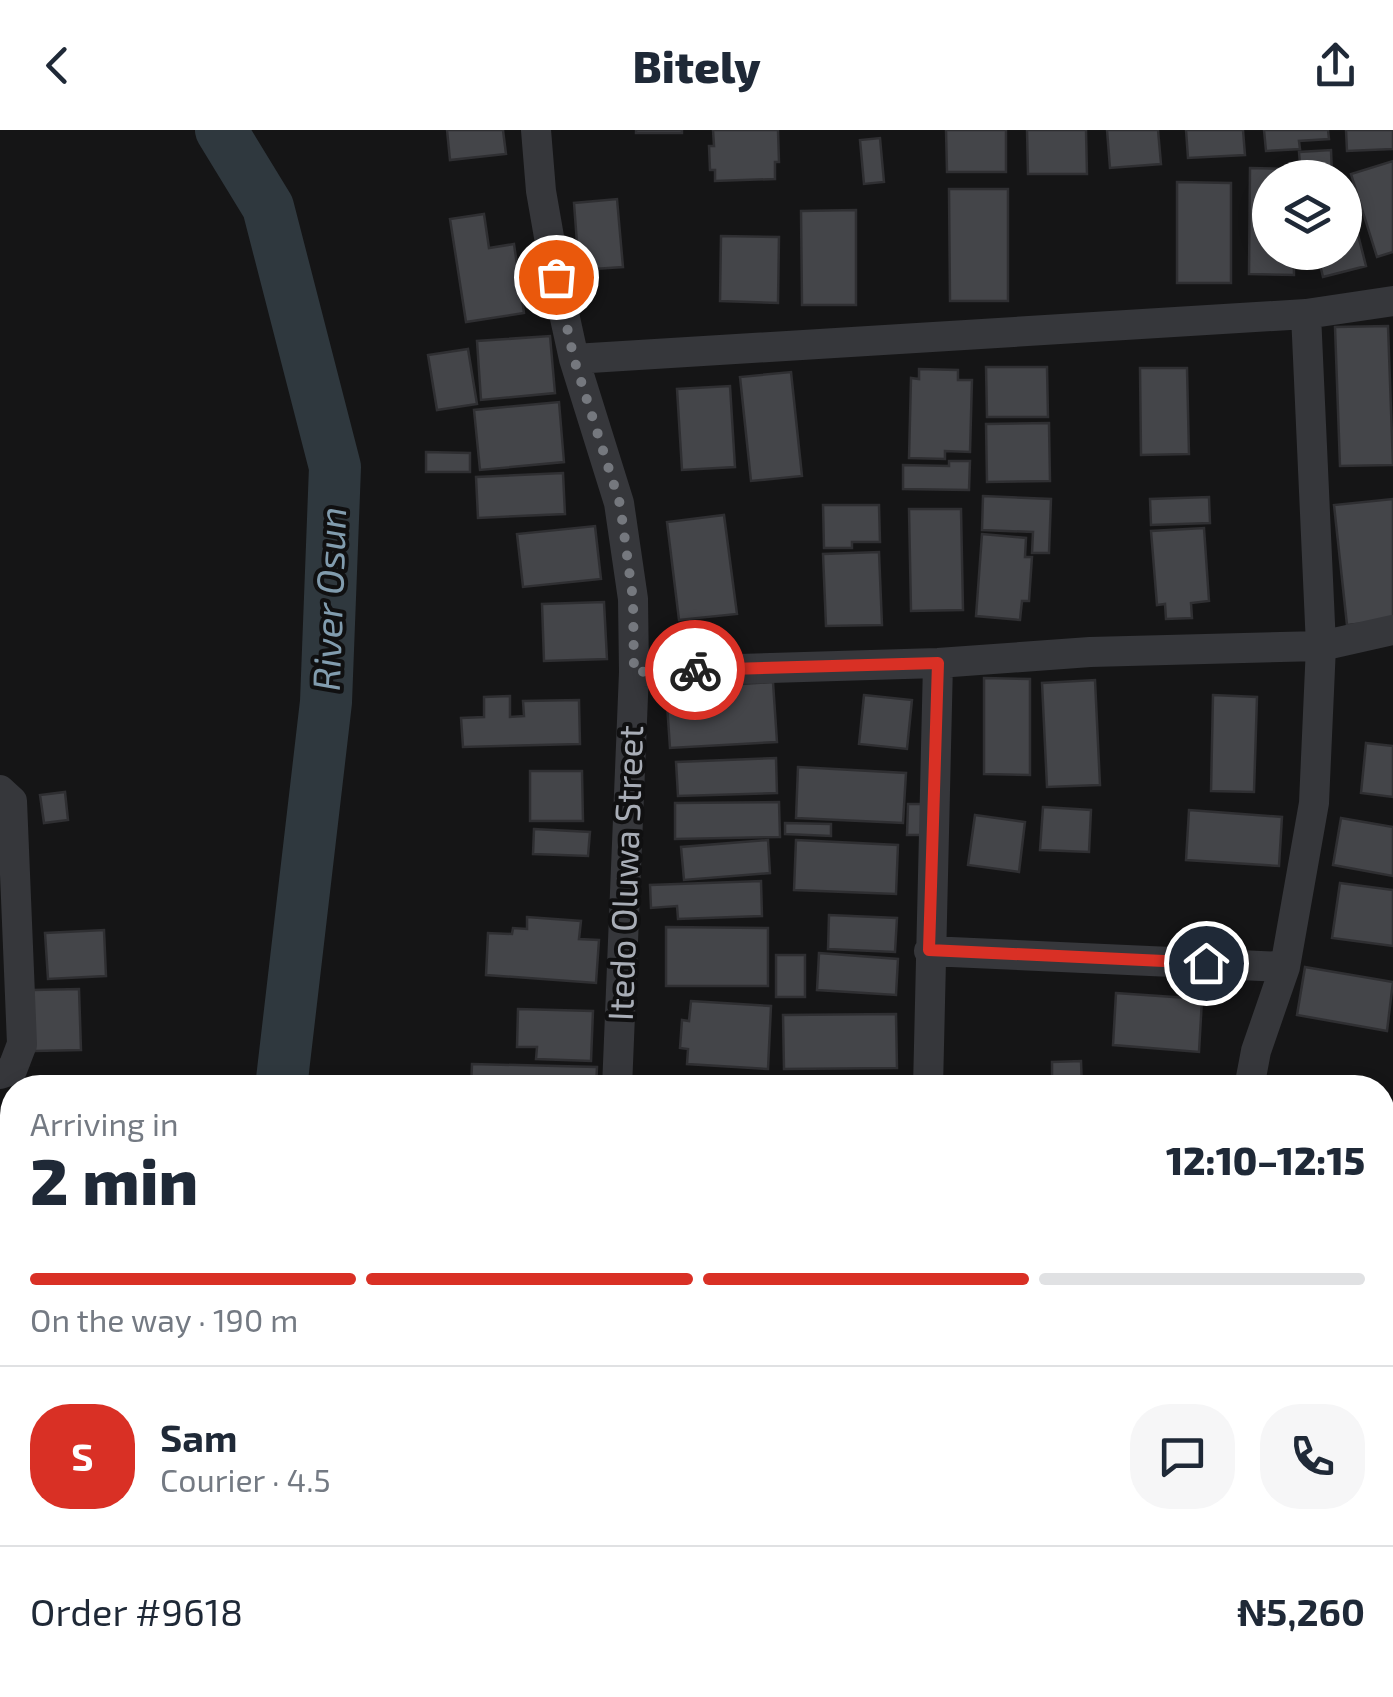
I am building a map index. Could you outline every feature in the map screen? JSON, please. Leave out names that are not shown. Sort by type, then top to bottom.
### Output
[{"type":"street","name":"Itedo Oluwa Street","points":[[536,130],[541,191],[574,359],[620,504],[633,599],[634,672],[618,1075]]},
{"type":"street","points":[[574,359],[1306,314],[1393,301]]},
{"type":"street","points":[[1252,1075],[1256,1051],[1285,967],[1314,804],[1321,646],[1306,314]]},
{"type":"street","points":[[634,672],[1321,646],[1393,630]]},
{"type":"street","points":[[928,1075],[938,663]]},
{"type":"street","points":[[0,790],[12,801],[22,1044],[12,1070],[0,1074]]},
{"type":"street","points":[[929,950],[1285,967]]},
{"type":"building","points":[[447,130],[503,130],[506,154],[450,160]]},
{"type":"building","points":[[682,130],[682,133],[636,133]]},
{"type":"building","points":[[713,130],[778,130],[775,179],[715,181],[715,170],[710,170],[709,146],[714,146]]},
{"type":"building","points":[[946,130],[1006,130],[1006,172],[947,172]]},
{"type":"building","points":[[1027,130],[1086,130],[1087,174],[1028,174]]},
{"type":"building","points":[[1107,130],[1158,130],[1161,164],[1110,168]]},
{"type":"building","points":[[1186,130],[1243,130],[1245,155],[1188,158]]},
{"type":"building","points":[[1264,130],[1328,130],[1329,139],[1299,141],[1300,149],[1266,151]]},
{"type":"building","points":[[1346,130],[1393,130],[1393,149],[1347,151]]},
{"type":"building","points":[[880,138],[884,182],[864,184],[860,140]]},
{"type":"building","points":[[1331,150],[1331,160],[1300,160],[1299,152]]},
{"type":"building","points":[[1393,161],[1393,252],[1377,257],[1362,209],[1362,171]]},
{"type":"building","points":[[1250,168],[1252,270],[1294,270],[1294,275],[1249,274]]},
{"type":"building","points":[[1177,182],[1231,183],[1231,283],[1177,283]]},
{"type":"building","points":[[949,189],[1008,189],[1008,301],[950,301]]},
{"type":"building","points":[[617,199],[623,267],[579,270],[574,203]]},
{"type":"building","points":[[856,210],[856,305],[802,305],[801,211]]},
{"type":"building","points":[[484,214],[489,248],[514,244],[524,313],[466,322],[450,219]]},
{"type":"building","points":[[721,236],[779,237],[778,303],[720,301]]},
{"type":"building","points":[[1321,270],[1350,270],[1323,277]]},
{"type":"building","points":[[1388,326],[1393,465],[1340,466],[1335,327]]},
{"type":"building","points":[[550,336],[555,393],[481,400],[477,341]]},
{"type":"building","points":[[468,349],[477,404],[437,410],[428,355]]},
{"type":"building","points":[[986,367],[1047,367],[1048,417],[987,417]]},
{"type":"building","points":[[1140,368],[1187,368],[1189,454],[1141,455]]},
{"type":"building","points":[[919,369],[958,370],[958,380],[972,380],[970,452],[945,451],[945,459],[909,458],[911,378],[919,379]]},
{"type":"building","points":[[791,372],[802,476],[751,481],[740,377]]},
{"type":"building","points":[[730,386],[735,467],[682,470],[677,389]]},
{"type":"building","points":[[559,402],[564,462],[480,470],[474,410]]},
{"type":"building","points":[[1049,423],[1050,481],[987,482],[986,424]]},
{"type":"building","points":[[426,452],[470,453],[470,472],[426,472]]},
{"type":"building","points":[[949,461],[970,461],[969,490],[903,489],[903,465],[949,466]]},
{"type":"building","points":[[563,473],[565,514],[478,518],[476,477]]},
{"type":"building","points":[[983,496],[1051,499],[1049,553],[1032,553],[1033,532],[982,530]]},
{"type":"building","points":[[1209,497],[1210,523],[1151,525],[1150,499]]},
{"type":"building","points":[[1393,499],[1393,620],[1347,625],[1334,505]]},
{"type":"building","points":[[823,505],[879,505],[880,542],[824,548]]},
{"type":"building","points":[[909,509],[961,509],[963,610],[911,611]]},
{"type":"building","points":[[724,515],[737,614],[679,620],[667,522]]},
{"type":"building","points":[[595,526],[601,579],[523,587],[517,534]]},
{"type":"building","points":[[1204,528],[1209,601],[1191,603],[1192,618],[1166,619],[1165,604],[1157,605],[1151,531]]},
{"type":"building","points":[[982,534],[1026,538],[1025,557],[1032,557],[1029,601],[1022,601],[1020,620],[976,616]]},
{"type":"building","points":[[879,552],[882,625],[826,626],[823,554]]},
{"type":"building","points":[[604,602],[607,659],[544,661],[542,604]]},
{"type":"building","points":[[984,678],[1030,679],[1030,775],[984,774]]},
{"type":"building","points":[[1095,680],[1100,785],[1047,787],[1042,683]]},
{"type":"building","points":[[773,682],[777,742],[670,748],[666,689]]},
{"type":"building","points":[[864,695],[912,700],[907,749],[859,744]]},
{"type":"building","points":[[1213,695],[1257,697],[1254,792],[1211,791]]},
{"type":"building","points":[[510,696],[510,717],[524,716],[523,701],[579,700],[580,744],[463,747],[461,718],[484,717],[484,697]]},
{"type":"building","points":[[1366,743],[1393,746],[1393,797],[1361,793]]},
{"type":"building","points":[[776,758],[777,793],[678,796],[676,762]]},
{"type":"building","points":[[798,767],[906,773],[903,823],[796,818]]},
{"type":"building","points":[[530,771],[582,771],[583,821],[530,821]]},
{"type":"building","points":[[65,792],[68,820],[44,823],[40,795]]},
{"type":"building","points":[[779,802],[780,837],[675,839],[675,803]]},
{"type":"building","points":[[908,804],[924,804],[923,835],[907,835]]},
{"type":"building","points":[[1043,807],[1091,810],[1089,852],[1040,850]]},
{"type":"building","points":[[1189,810],[1282,817],[1279,866],[1186,860]]},
{"type":"building","points":[[975,815],[1025,822],[1019,872],[968,865]]},
{"type":"building","points":[[1341,818],[1393,827],[1393,876],[1333,865]]},
{"type":"building","points":[[785,823],[831,824],[831,836],[785,834]]},
{"type":"building","points":[[534,829],[590,832],[588,856],[533,854]]},
{"type":"building","points":[[768,840],[770,873],[684,880],[681,847]]},
{"type":"building","points":[[796,840],[898,845],[896,894],[794,890]]},
{"type":"building","points":[[761,881],[762,916],[678,919],[677,906],[651,908],[650,885]]},
{"type":"building","points":[[1340,883],[1393,890],[1393,946],[1332,938]]},
{"type":"building","points":[[829,915],[897,918],[895,952],[828,949]]},
{"type":"building","points":[[527,917],[581,921],[579,939],[599,940],[596,983],[486,975],[488,933],[512,934],[513,928],[527,929]]},
{"type":"building","points":[[666,927],[768,928],[768,986],[666,986]]},
{"type":"building","points":[[104,930],[106,976],[48,979],[45,933]]},
{"type":"building","points":[[819,953],[898,959],[896,995],[817,990]]},
{"type":"building","points":[[776,955],[805,955],[805,997],[776,997]]},
{"type":"building","points":[[1305,967],[1393,982],[1387,1031],[1297,1015]]},
{"type":"building","points":[[79,989],[81,1050],[35,1051],[33,990]]},
{"type":"building","points":[[1116,993],[1202,999],[1199,1052],[1113,1045]]},
{"type":"building","points":[[691,1001],[771,1006],[768,1069],[687,1064],[688,1049],[680,1048],[682,1020],[689,1021]]},
{"type":"building","points":[[518,1009],[593,1011],[591,1061],[536,1059],[537,1047],[517,1047]]},
{"type":"building","points":[[896,1014],[897,1068],[784,1069],[783,1015]]},
{"type":"building","points":[[1081,1061],[1082,1075],[1052,1075],[1052,1062]]},
{"type":"building","points":[[472,1064],[597,1067],[597,1075],[472,1075]]},
{"type":"waterway","name":"River Osun","points":[[221,130],[268,207],[335,467],[326,702],[283,1075]]},
{"type":"way so far","points":[[556,277],[574,359],[620,504],[633,599],[634,672],[695,670]]},
{"type":"route","points":[[695,670],[938,663],[929,950],[1206,963]]}]
